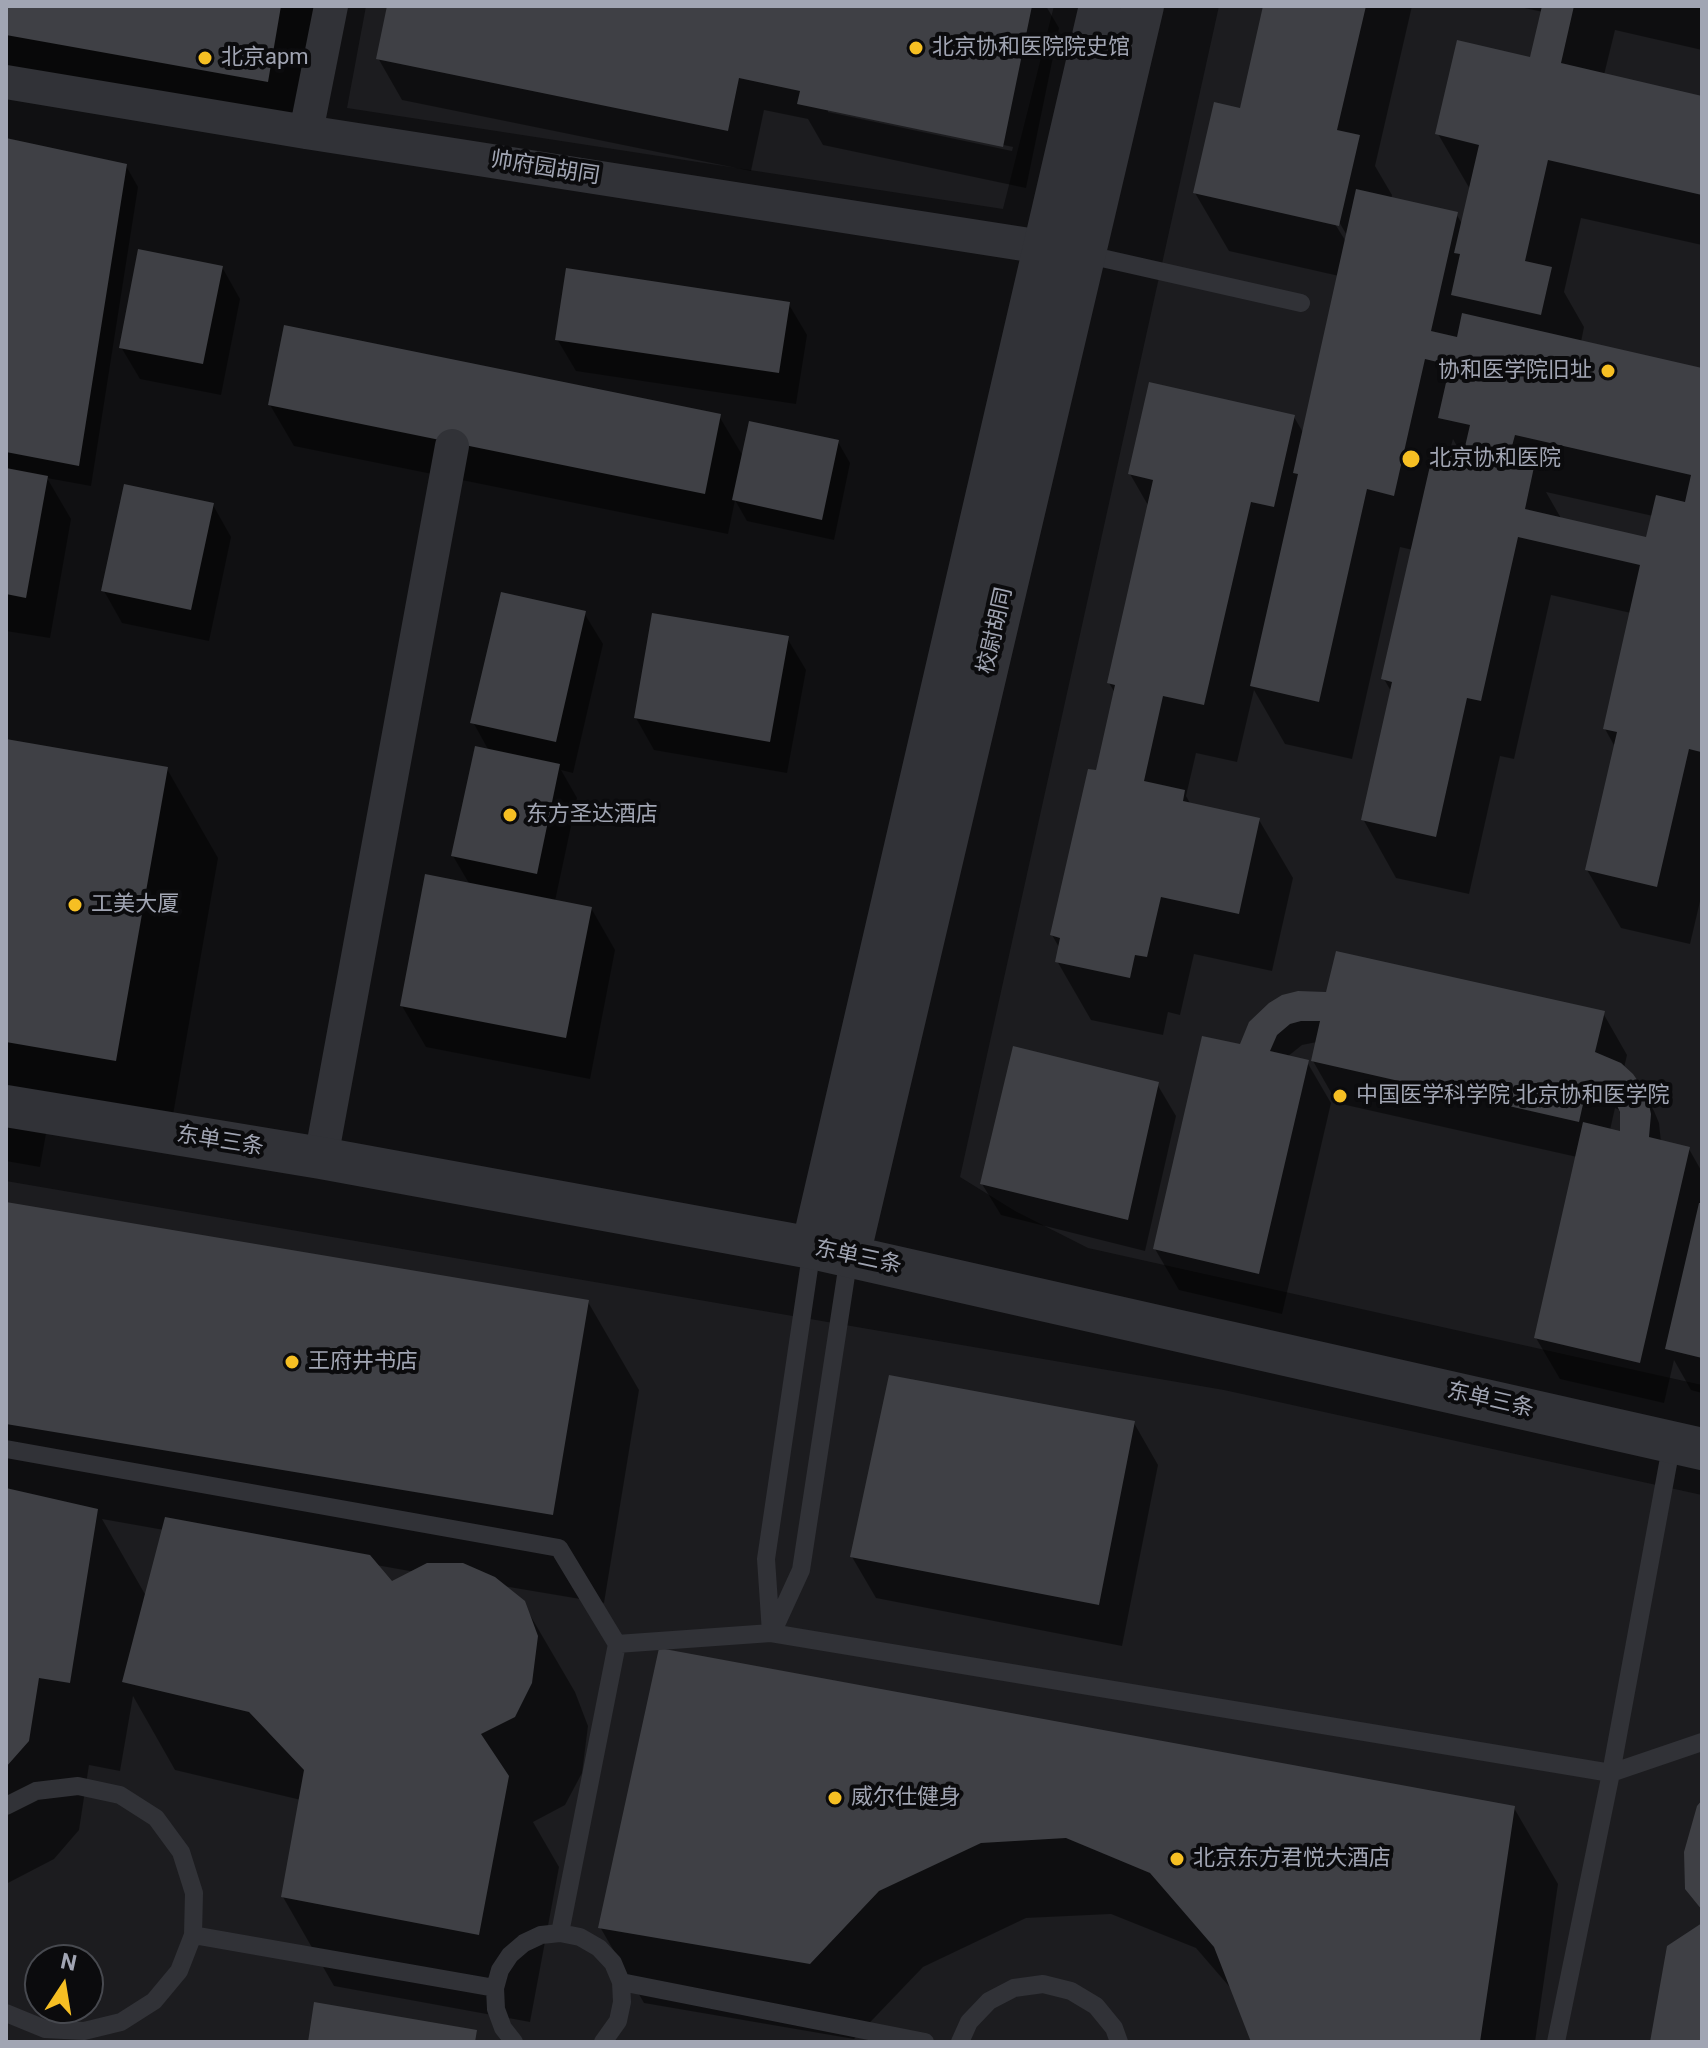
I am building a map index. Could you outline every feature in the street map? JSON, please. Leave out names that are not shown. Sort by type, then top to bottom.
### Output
[{"type":"street","points":[[306,132],[331,6]]},
{"type":"street","name":"校尉胡同","points":[[831,1252],[1043,246],[1100,6]]},
{"type":"street","name":"校尉胡同","points":[[831,1252],[1084,254],[1143,6]]},
{"type":"street","name":"帅府园胡同","points":[[6,82],[1084,254]]},
{"type":"street","points":[[321,1158],[452,446]]},
{"type":"street","name":"东单三条","points":[[6,1106],[321,1158],[831,1252],[1687,1445]]},
{"type":"lane","points":[[1084,254],[1301,303]]},
{"type":"lane","points":[[771,1633],[766,1559],[831,1252]]},
{"type":"lane","points":[[771,1633],[801,1570],[831,1252]]},
{"type":"lane","points":[[1556,2042],[1611,1773],[1687,1445]]},
{"type":"lane","points":[[6,1449],[559,1548],[617,1644],[560,1933]]},
{"type":"lane","points":[[617,1644],[771,1633],[1611,1773],[1702,1742]]},
{"type":"lane","points":[[6,1806],[36,1791],[78,1786],[120,1795],[156,1818],[181,1852],[194,1893],[193,1935],[179,1971],[154,2001],[121,2022],[84,2031],[45,2029],[6,2013]]},
{"type":"lane","points":[[514,2042],[503,2028],[496,2009],[495,1988],[500,1970],[510,1955],[524,1943],[541,1935],[560,1933],[580,1937],[599,1948],[613,1963],[621,1982],[622,2002],[618,2021],[603,2042]]},
{"type":"lane","points":[[193,1935],[495,1988]]},
{"type":"lane","points":[[621,1982],[925,2042]]},
{"type":"lane","points":[[960,2042],[969,2022],[989,2001],[1014,1988],[1043,1984],[1071,1991],[1096,2006],[1114,2028],[1119,2042]]},
{"type":"shaded area","points":[[366,6],[1054,6],[1003,209],[347,108]]},
{"type":"shaded area","name":"北京协和医院","points":[[1219,6],[1702,6],[1702,1385],[1088,1248],[1015,1211],[960,1177]]},
{"type":"shaded area","points":[[6,1181],[1224,1390],[1702,1495],[1702,2042],[6,2042]]},
{"type":"building","name":"北京apm","points":[[6,6],[281,6],[268,82],[6,35]]},
{"type":"building","points":[[387,6],[1032,6],[1003,147],[797,104],[800,91],[739,78],[728,131],[376,59]]},
{"type":"building","points":[[1263,6],[1366,6],[1337,130],[1360,135],[1339,226],[1193,193],[1214,102],[1240,108]]},
{"type":"building","points":[[1542,6],[1574,6],[1561,63],[1702,96],[1702,195],[1548,160],[1525,261],[1552,267],[1541,315],[1451,295],[1460,254],[1454,253],[1479,145],[1435,134],[1457,40],[1530,57]]},
{"type":"building","points":[[6,138],[127,164],[79,466],[6,452]]},
{"type":"building","points":[[1356,189],[1458,212],[1431,331],[1457,337],[1462,313],[1702,368],[1702,748],[1701,752],[1689,749],[1657,887],[1585,870],[1617,732],[1603,729],[1640,565],[1518,537],[1481,701],[1467,698],[1436,837],[1361,820],[1392,682],[1381,679],[1435,444],[1464,451],[1470,425],[1438,418],[1450,365],[1425,359],[1394,496],[1367,489],[1319,702],[1250,686],[1298,474],[1293,473]],"holes":[[[1515,435],[1691,475],[1685,502],[1656,495],[1646,537],[1525,509],[1534,467],[1508,461]]]},
{"type":"building","points":[[138,249],[223,266],[203,364],[119,348]]},
{"type":"building","points":[[566,268],[790,302],[779,373],[555,340]]},
{"type":"building","points":[[284,325],[721,414],[705,494],[268,405]]},
{"type":"building","points":[[1149,382],[1295,415],[1274,507],[1251,502],[1204,705],[1163,696],[1144,781],[1185,790],[1183,801],[1260,818],[1239,914],[1161,897],[1147,957],[1135,955],[1130,978],[1055,962],[1060,938],[1050,935],[1088,769],[1096,770],[1115,685],[1107,683],[1153,480],[1128,474]]},
{"type":"building","points":[[749,421],[839,440],[822,520],[732,500]]},
{"type":"building","points":[[6,468],[48,476],[26,598],[6,594]]},
{"type":"building","points":[[124,484],[214,503],[191,610],[101,591]]},
{"type":"building","points":[[501,592],[586,611],[556,742],[470,723]]},
{"type":"building","points":[[652,613],[789,636],[770,742],[634,718]]},
{"type":"building","name":"工美大厦","points":[[6,739],[168,767],[116,1061],[6,1042]]},
{"type":"building","points":[[475,746],[560,764],[537,874],[451,856]]},
{"type":"building","points":[[425,874],[592,907],[566,1038],[400,1006]]},
{"type":"building","points":[[1336,951],[1605,1011],[1595,1052],[1621,1063],[1642,1087],[1651,1114],[1649,1137],[1690,1147],[1640,1363],[1534,1338],[1583,1122],[1620,1131],[1620,1112],[1613,1097],[1605,1089],[1588,1082],[1579,1122],[1311,1061],[1320,1021],[1290,1024],[1277,1035],[1270,1051],[1309,1060],[1259,1274],[1153,1249],[1202,1036],[1240,1044],[1249,1022],[1282,995],[1298,991],[1326,992]]},
{"type":"building","points":[[1013,1046],[1159,1082],[1128,1220],[980,1184]]},
{"type":"building","name":"王府井书店","points":[[6,1202],[589,1300],[553,1515],[6,1424]]},
{"type":"building","points":[[1699,1203],[1702,1203],[1702,1358],[1665,1349]]},
{"type":"building","points":[[889,1375],[1135,1421],[1099,1605],[850,1557]]},
{"type":"building","points":[[6,1488],[98,1509],[70,1683],[39,1678],[29,1741],[6,1767]]},
{"type":"building","points":[[165,1517],[370,1555],[392,1581],[427,1563],[463,1563],[495,1577],[525,1601],[538,1636],[532,1683],[515,1717],[481,1734],[509,1776],[479,1935],[281,1897],[304,1770],[249,1712],[122,1682]]},
{"type":"building","points":[[659,1648],[1515,1806],[1480,2042],[1251,2042],[1214,1947],[1150,1873],[1066,1838],[981,1843],[879,1891],[810,1964],[598,1928]]},
{"type":"building","points":[[1702,1800],[1702,1910],[1685,1889],[1684,1852],[1697,1806]]},
{"type":"building","points":[[1702,1923],[1702,2042],[1650,2042],[1667,1946]]},
{"type":"building","points":[[314,2002],[477,2030],[475,2042],[308,2042]]},
{"type":"place","name":"北京协和医院院史馆","points":[[916,48]]},
{"type":"place","name":"北京apm","points":[[205,58]]},
{"type":"place","name":"协和医学院旧址","points":[[1608,371]]},
{"type":"place","name":"北京协和医院","points":[[1411,459]]},
{"type":"place","name":"东方圣达酒店","points":[[510,815]]},
{"type":"place","name":"工美大厦","points":[[75,905]]},
{"type":"place","name":"中国医学科学院 北京协和医学院","points":[[1340,1096]]},
{"type":"place","name":"王府井书店","points":[[292,1362]]},
{"type":"place","name":"威尔仕健身","points":[[835,1798]]},
{"type":"place","name":"北京东方君悦大酒店","points":[[1177,1859]]}]
